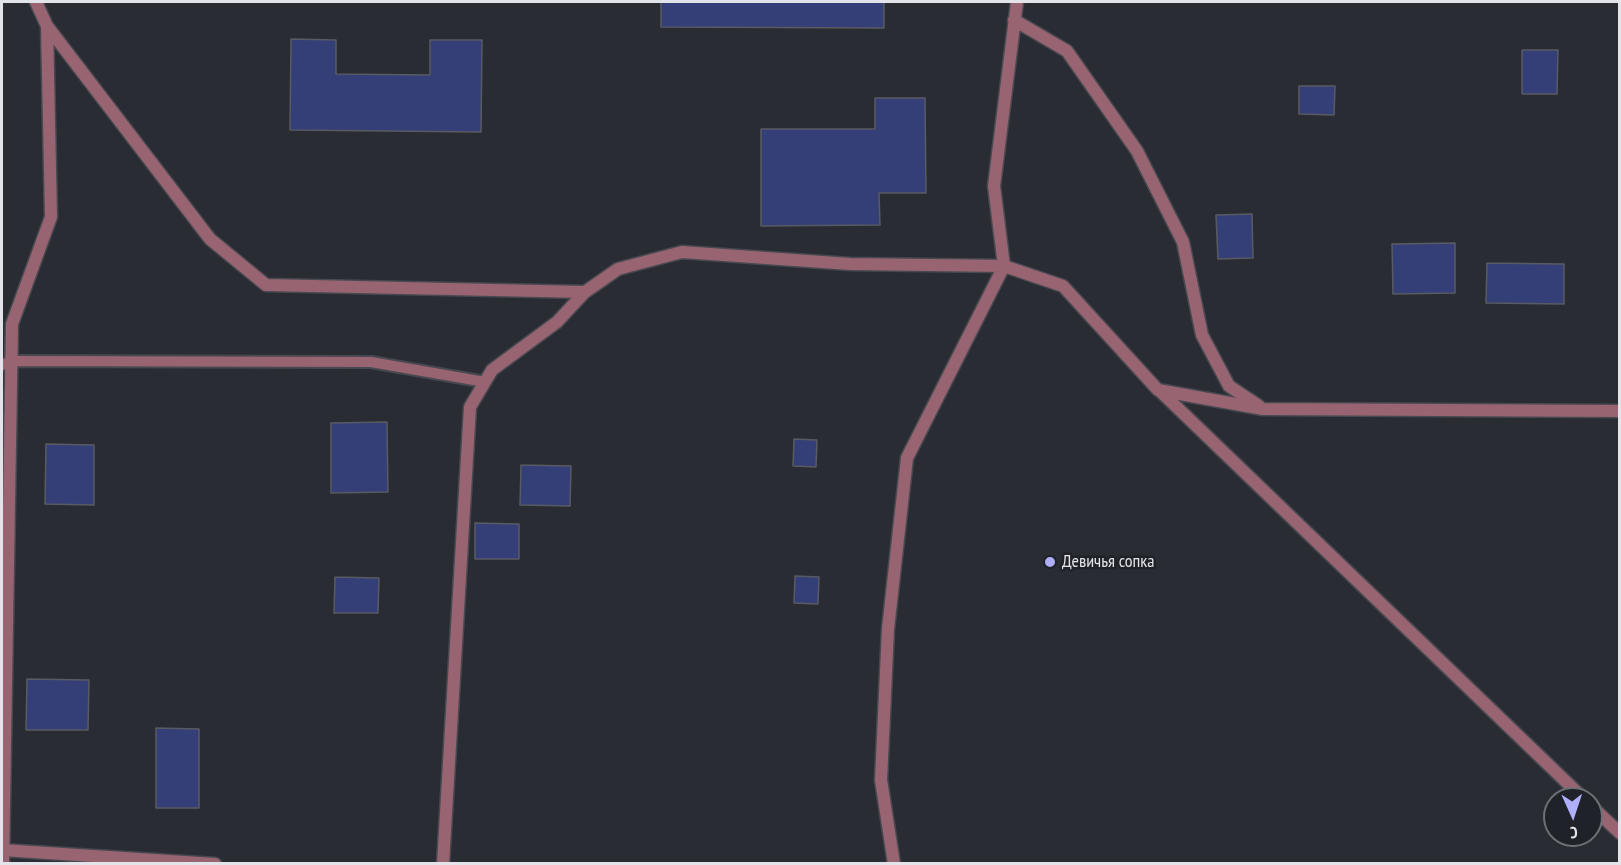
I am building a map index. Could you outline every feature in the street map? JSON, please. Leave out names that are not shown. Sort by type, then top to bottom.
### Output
[{"type":"street","points":[[36,2],[47,26],[210,239],[266,285],[585,292]]},
{"type":"street","points":[[894,864],[881,780],[888,629],[908,458],[1004,266],[994,186],[1017,2]]},
{"type":"street","points":[[1014,20],[1067,51],[1137,151],[1183,242],[1202,335],[1229,386],[1263,409]]},
{"type":"street","points":[[3,864],[7,363],[12,324],[51,217],[47,26]]},
{"type":"street","points":[[443,864],[470,407],[492,370],[557,322],[585,292],[618,269],[682,252],[850,264],[1004,266],[1063,286],[1158,390],[1572,787]]},
{"type":"street","points":[[1158,390],[1263,409],[1620,411]]},
{"type":"street","points":[[1603,817],[1620,833]]},
{"type":"street","points":[[3,850],[215,864]]},
{"type":"lane","points":[[7,363],[371,362],[484,382]]},
{"type":"building","points":[[661,2],[884,2],[884,28],[661,27]]},
{"type":"building","points":[[291,39],[336,40],[336,74],[430,75],[430,40],[482,40],[481,132],[290,130]]},
{"type":"building","points":[[1522,50],[1558,50],[1557,94],[1522,94]]},
{"type":"building","points":[[1299,86],[1335,86],[1334,115],[1299,114]]},
{"type":"building","points":[[875,98],[925,98],[926,193],[879,193],[880,225],[761,226],[761,129],[875,129]]},
{"type":"building","points":[[1252,214],[1253,258],[1218,259],[1216,215]]},
{"type":"building","points":[[1455,243],[1455,293],[1393,294],[1392,244]]},
{"type":"building","points":[[1487,263],[1564,264],[1564,304],[1486,303]]},
{"type":"building","points":[[387,422],[388,492],[331,493],[331,423]]},
{"type":"building","points":[[794,439],[817,440],[816,467],[793,466]]},
{"type":"building","points":[[46,444],[94,445],[94,505],[45,504]]},
{"type":"building","points":[[521,465],[571,466],[570,506],[520,505]]},
{"type":"building","points":[[475,523],[519,524],[519,559],[475,559]]},
{"type":"building","points":[[795,576],[819,577],[818,604],[794,603]]},
{"type":"building","points":[[335,577],[379,578],[378,613],[334,613]]},
{"type":"building","points":[[27,679],[89,680],[88,730],[26,730]]},
{"type":"building","points":[[156,728],[199,729],[199,808],[156,808]]},
{"type":"place","name":"Девичья сопка","points":[[1050,562]]}]
